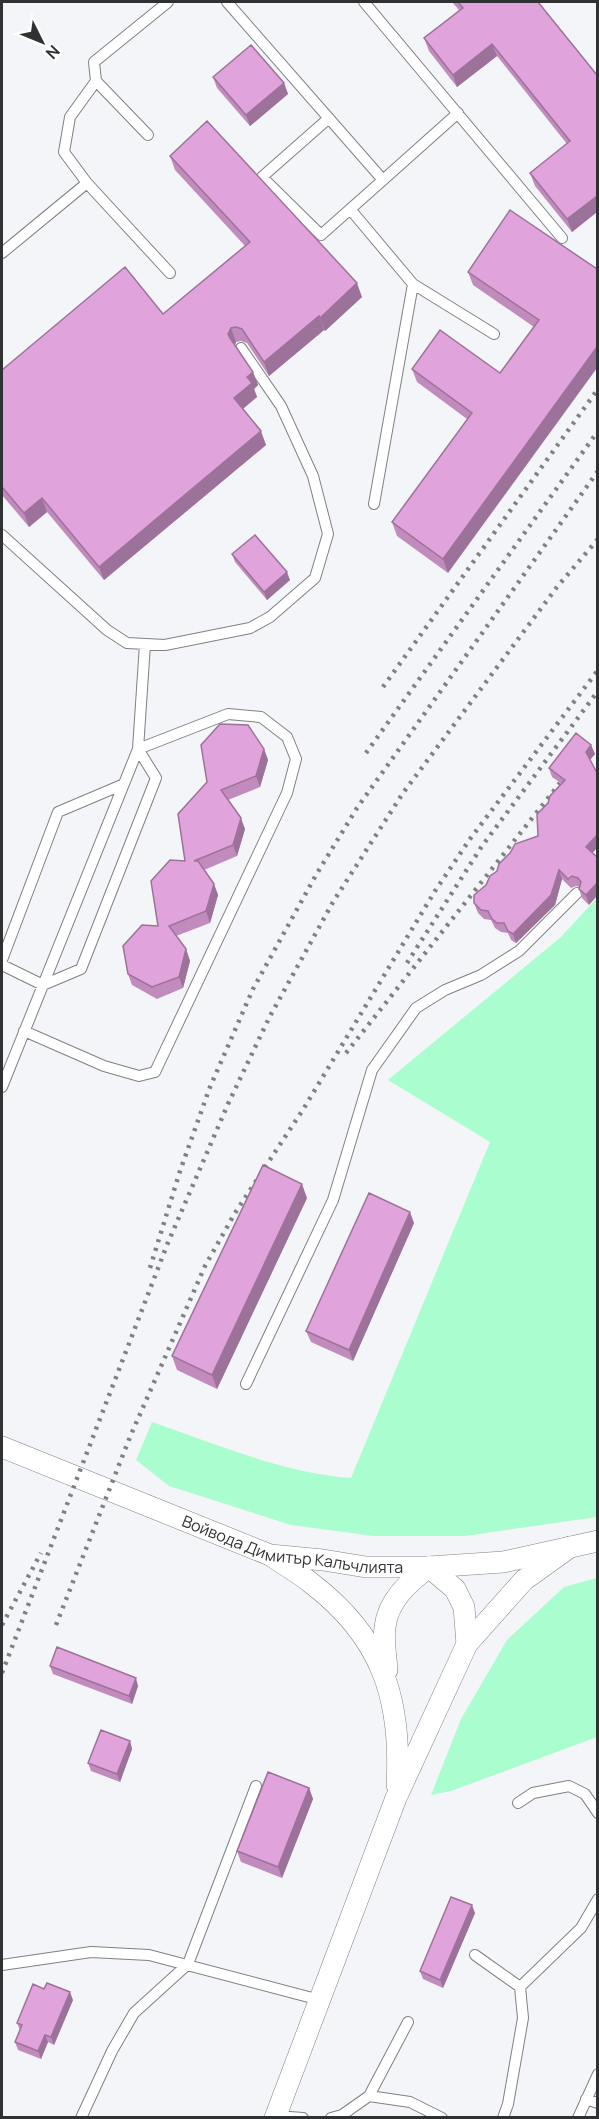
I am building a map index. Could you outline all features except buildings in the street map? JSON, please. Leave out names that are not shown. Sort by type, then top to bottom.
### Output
[{"type":"street","name":"Войвода Димитър Калъчлията","points":[[2,1447],[270,1555],[366,1567],[429,1567],[503,1562],[597,1541]]},
{"type":"street","points":[[276,2117],[396,1798],[467,1644],[524,1580],[570,1547]]},
{"type":"street","points":[[270,1555],[311,1582],[340,1608],[369,1643],[388,1681]]},
{"type":"street","points":[[396,1798],[399,1751],[396,1719],[388,1681],[385,1626],[392,1606],[404,1586],[429,1567],[455,1589],[460,1598],[464,1607],[467,1644]]},
{"type":"lane","points":[[148,135],[96,81],[94,62],[168,2]]},
{"type":"lane","points":[[227,2],[383,180]]},
{"type":"lane","points":[[364,2],[562,238]]},
{"type":"lane","points":[[96,81],[70,117],[64,152],[87,183],[170,273]]},
{"type":"lane","points":[[329,118],[262,177],[321,235],[458,113]]},
{"type":"lane","points":[[2,254],[87,183]]},
{"type":"lane","points":[[350,209],[413,284],[494,334]]},
{"type":"lane","points":[[374,504],[413,284]]},
{"type":"lane","points":[[2,535],[106,630],[127,643],[165,645],[250,628],[270,617],[315,578],[328,534],[313,476],[281,406],[241,348]]},
{"type":"lane","points":[[2,1087],[138,749],[145,644]]},
{"type":"lane","points":[[24,1031],[104,1066],[140,1076],[155,1072],[287,793],[296,759],[287,737],[261,717],[228,714],[138,749]]},
{"type":"lane","points":[[2,965],[43,985],[81,969],[156,778],[138,749]]},
{"type":"lane","points":[[2,960],[58,812],[124,784]]},
{"type":"lane","points":[[246,1384],[333,1200],[372,1070],[416,1008],[445,990],[481,975],[519,951],[577,893]]},
{"type":"lane","points":[[81,2118],[112,2051],[134,2013],[188,1964],[256,1786]]},
{"type":"lane","points":[[518,1803],[533,1792],[569,1786],[585,1794],[597,1813]]},
{"type":"lane","points":[[520,1988],[581,1928],[597,1899]]},
{"type":"lane","points":[[2,1965],[91,1952],[149,1955],[320,2000]]},
{"type":"lane","points":[[475,1955],[520,1988],[523,2018],[508,2104],[503,2118]]},
{"type":"lane","points":[[331,2118],[342,2115],[369,2096],[408,2022]]},
{"type":"lane","points":[[578,2118],[597,2074]]},
{"type":"lane","points":[[369,2096],[410,2102],[442,2118]]},
{"type":"lane","points":[[586,2099],[597,2103]]},
{"type":"lane","points":[[276,2117],[303,2118]]},
{"type":"green space","points":[[597,898],[597,1517],[465,1536],[374,1536],[291,1525],[169,1486],[136,1460],[152,1422],[275,1464],[351,1478],[490,1142],[388,1080],[561,937]]},
{"type":"green space","points":[[597,1578],[597,1737],[451,1791],[431,1795],[461,1719],[507,1640],[564,1587]]},
{"type":"railway","points":[[383,687],[598,389]]},
{"type":"railway","points":[[366,753],[598,431]]},
{"type":"railway","points":[[150,1268],[180,1171],[210,1087],[253,989],[316,875],[357,808],[598,471]]},
{"type":"railway","points":[[2,1673],[167,1245],[228,1104],[269,1018],[333,902],[403,793],[557,587],[598,539]]},
{"type":"railway","points":[[56,1625],[130,1437],[205,1266],[235,1213],[304,1108],[435,891],[470,839],[598,670]]},
{"type":"railway","points":[[407,963],[482,846],[598,691]]},
{"type":"railway","points":[[346,1053],[560,783]]},
{"type":"railway","points":[[2,1625],[41,1553]]}]
